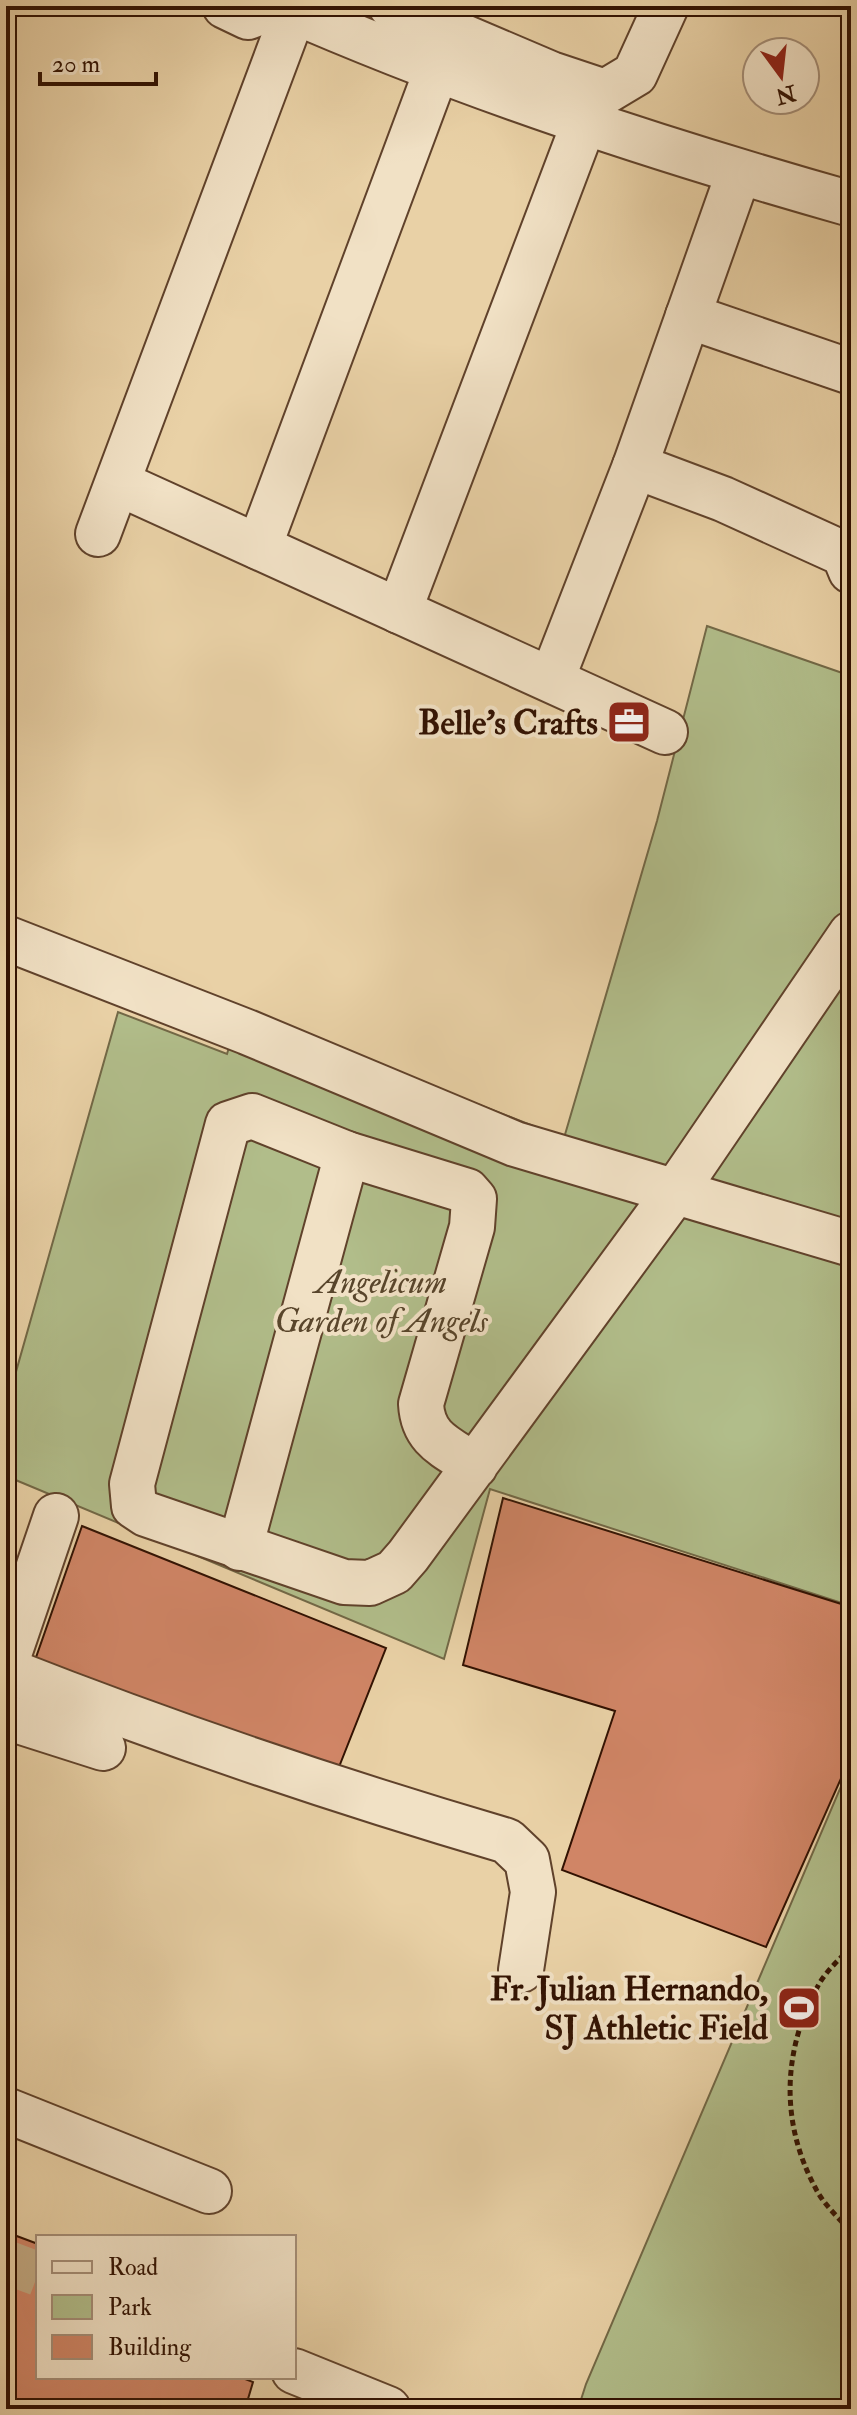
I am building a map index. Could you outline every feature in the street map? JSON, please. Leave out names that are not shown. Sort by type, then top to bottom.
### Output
[{"type":"street","points":[[225,6],[248,17],[284,8],[436,72],[584,123],[851,204]]},
{"type":"street","points":[[391,6],[551,74],[605,92],[635,74],[666,6]]},
{"type":"street","points":[[98,534],[284,8]]},
{"type":"street","points":[[259,547],[436,72]]},
{"type":"street","points":[[399,611],[584,123]]},
{"type":"street","points":[[552,679],[635,466],[739,172]]},
{"type":"street","points":[[688,316],[851,372]]},
{"type":"street","points":[[635,466],[849,552]]},
{"type":"street","points":[[118,483],[665,732]]},
{"type":"street","points":[[475,1466],[431,1437],[422,1423],[421,1404],[472,1227],[474,1199],[467,1191],[347,1154],[252,1116],[228,1124],[131,1494],[134,1506],[146,1514],[344,1582],[370,1583],[394,1572],[475,1466],[675,1192],[851,934]]},
{"type":"street","points":[[6,938],[515,1144],[851,1244]]},
{"type":"street","points":[[240,1548],[347,1154]]},
{"type":"street","points":[[6,1663],[56,1516]]},
{"type":"street","points":[[6,1670],[128,1718],[324,1787],[507,1841],[527,1860],[533,1892],[521,1970]]},
{"type":"street","points":[[6,1717],[103,1748]]},
{"type":"street","points":[[10,2119],[209,2191]]},
{"type":"street","points":[[296,2372],[388,2409]]},
{"type":"path","points":[[851,1947],[820,1981],[797,2031],[788,2086],[795,2141],[817,2192],[851,2232]]},
{"type":"green space","name":"Angelicum Garden of Angels","points":[[707,626],[851,676],[851,1606],[490,1489],[444,1659],[6,1476],[6,1407],[118,1012],[227,1054],[240,1011],[564,1138],[657,821]]},
{"type":"green space","name":"Fr. Julian Hernando, SJ Athletic Field","points":[[851,1763],[851,2409],[578,2409],[586,2384]]},
{"type":"building","points":[[503,1498],[851,1607],[851,1756],[766,1947],[562,1870],[615,1711],[463,1665]]},
{"type":"building","points":[[82,1526],[386,1648],[335,1777],[33,1666]]},
{"type":"building","points":[[6,2232],[36,2243],[36,2379],[245,2379],[253,2382],[245,2409],[6,2409]]},
{"type":"tunnel","points":[[6,2262],[36,2273]]},
{"type":"place","name":"Belle's Crafts","points":[[629,722]]},
{"type":"place","name":"Fr. Julian Hernando, SJ Athletic Field","points":[[799,2008]]}]
